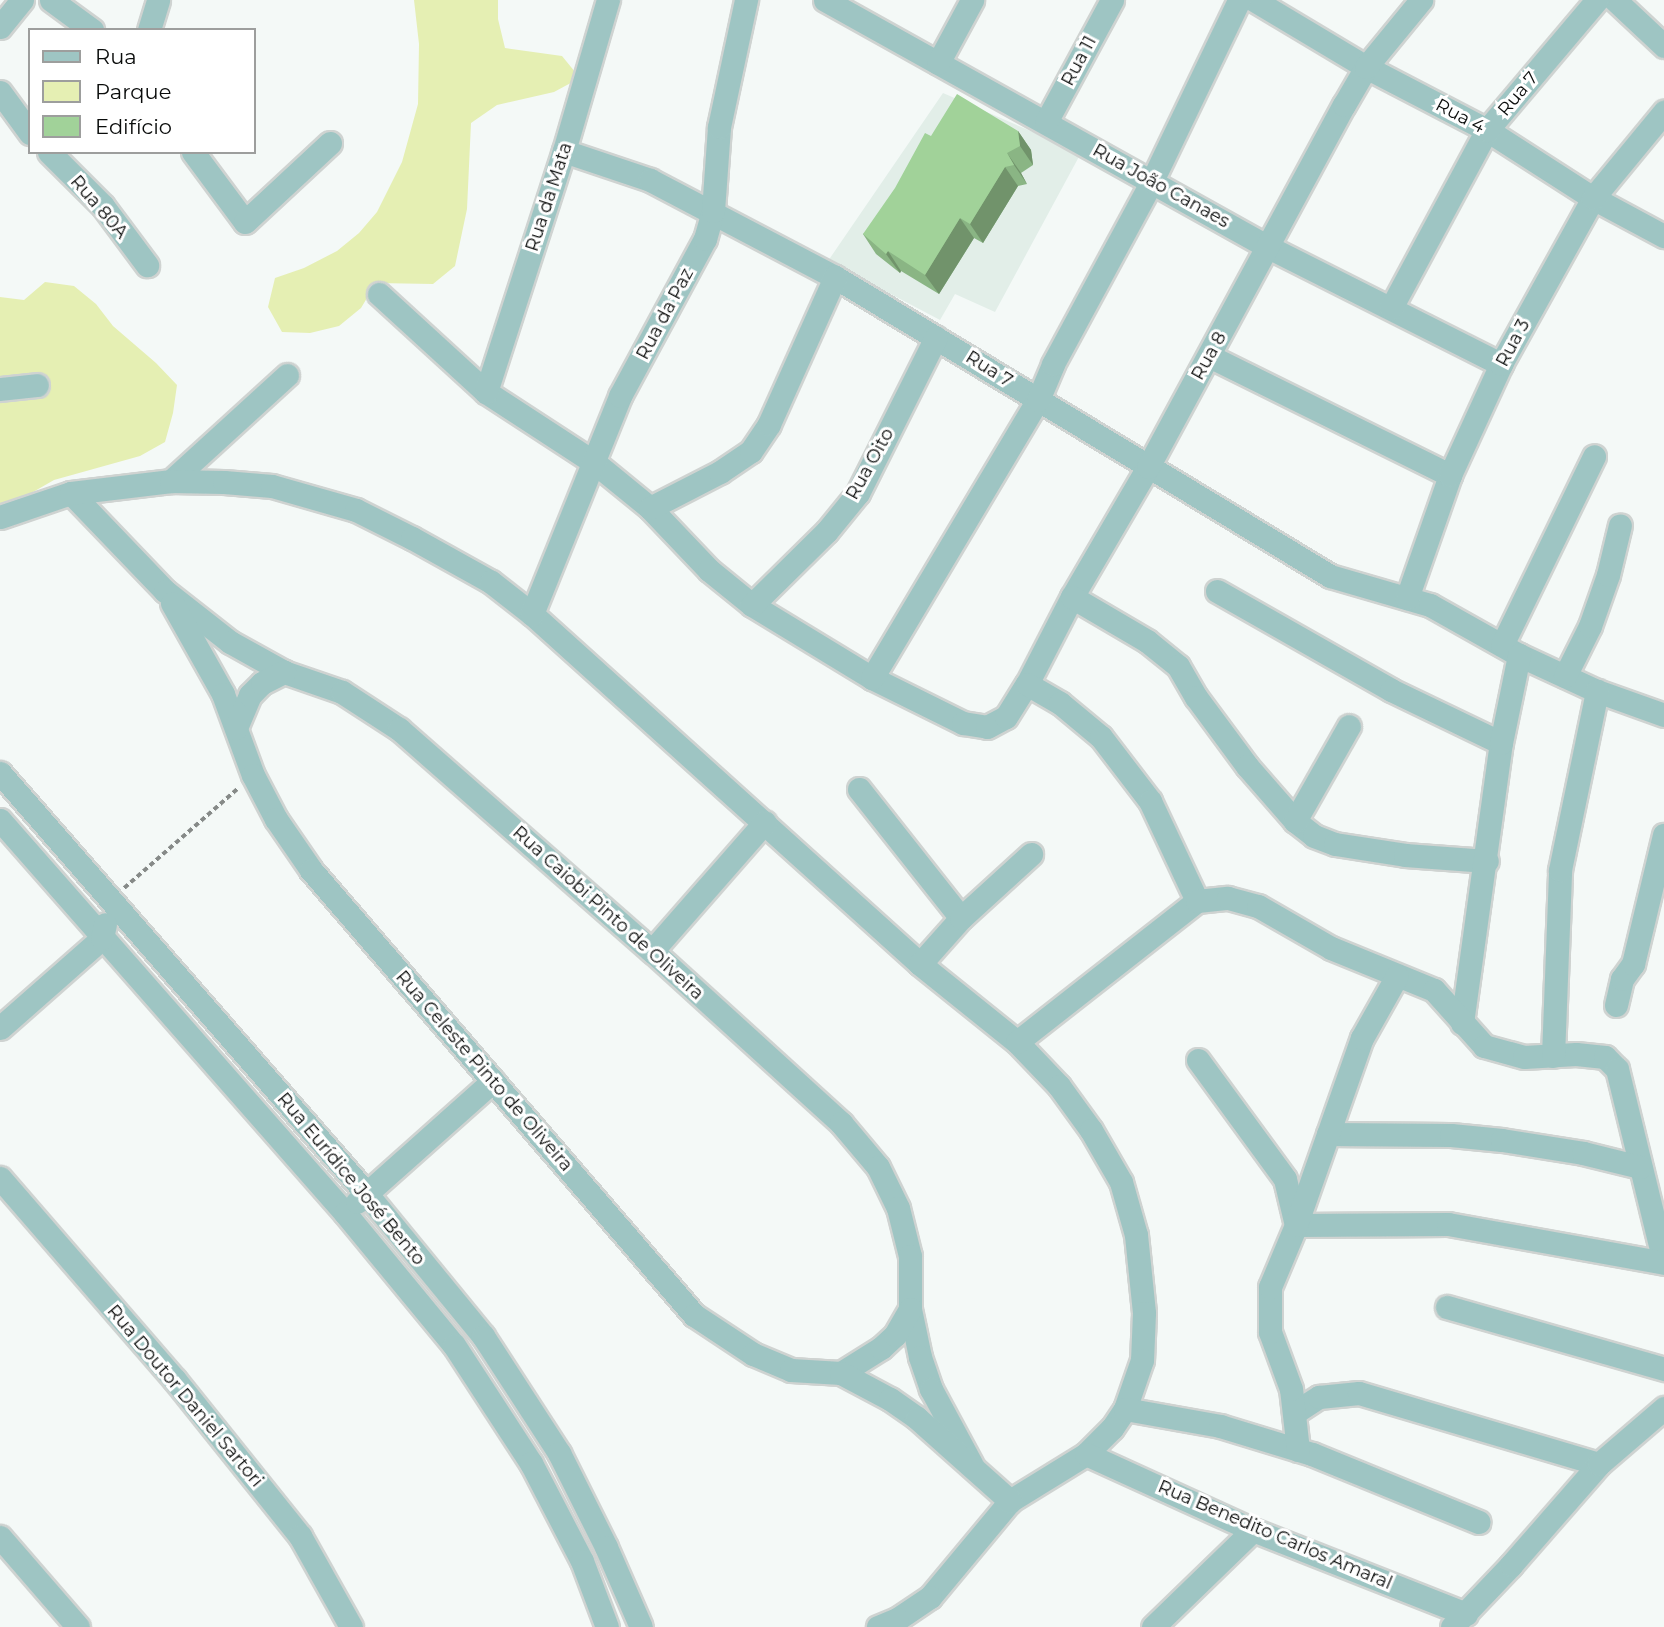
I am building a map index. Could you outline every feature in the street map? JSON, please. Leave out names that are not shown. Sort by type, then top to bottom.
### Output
[{"type":"street","points":[[0,27],[22,0]]},
{"type":"street","points":[[51,0],[89,28]]},
{"type":"street","points":[[150,28],[158,0]]},
{"type":"street","name":"Rua da Mata","points":[[486,392],[565,151],[608,0]]},
{"type":"street","name":"Rua da Paz","points":[[532,614],[620,396],[705,239],[713,211],[719,127],[746,0]]},
{"type":"street","name":"Rua João Canaes","points":[[825,0],[1268,247],[1501,364]]},
{"type":"street","points":[[938,63],[972,0]]},
{"type":"street","name":"Rua 11","points":[[1046,122],[1112,0]]},
{"type":"street","points":[[379,294],[486,392],[595,463],[650,508],[709,570],[752,605],[872,678],[1038,400],[1054,364],[1152,181],[1239,0]]},
{"type":"street","name":"Rua 4","points":[[1254,0],[1366,67],[1487,130],[1593,198],[1664,236]]},
{"type":"street","name":"Rua 8","points":[[872,678],[963,723],[987,727],[1006,717],[1148,467],[1366,67],[1421,0]]},
{"type":"street","name":"Rua 7","points":[[1391,308],[1487,130],[1597,0]]},
{"type":"street","points":[[1615,0],[1664,46]]},
{"type":"street","points":[[0,92],[28,130]]},
{"type":"street","name":"Rua 3","points":[[1407,598],[1450,475],[1501,364],[1593,198],[1664,112]]},
{"type":"street","points":[[194,154],[245,222],[330,143]]},
{"type":"street","name":"Rua 7","points":[[565,151],[650,180],[835,277],[1330,576],[1430,605],[1511,650],[1565,676],[1597,691],[1664,715]]},
{"type":"street","name":"Rua 80A","points":[[51,154],[103,206],[147,265]]},
{"type":"street","points":[[650,508],[720,472],[751,451],[769,424],[835,277]]},
{"type":"street","name":"Rua Oito","points":[[752,605],[827,531],[858,493],[936,337]]},
{"type":"street","points":[[1209,356],[1450,475]]},
{"type":"street","points":[[171,481],[287,375]]},
{"type":"street","points":[[0,389],[37,385]]},
{"type":"street","points":[[1462,1023],[1487,861],[1511,650],[1594,456]]},
{"type":"street","points":[[0,517],[71,493],[171,481],[272,486],[356,510],[491,582],[532,614],[920,964],[1017,1042],[1059,1086],[1091,1130],[1121,1182],[1136,1235],[1144,1313],[1142,1360],[1125,1409],[1112,1428],[1086,1454],[1010,1501],[930,1597],[897,1619],[878,1627]]},
{"type":"street","name":"Rua Caiobi Pinto de Oliveira","points":[[71,493],[165,591],[230,642],[285,672],[342,692],[400,729],[652,951],[841,1123],[878,1167],[898,1208],[911,1256],[910,1309],[920,1357],[931,1389],[972,1465]]},
{"type":"street","points":[[1565,676],[1590,626],[1608,575],[1620,525]]},
{"type":"street","name":"Rua Celeste Pinto de Oliveira","points":[[165,591],[209,666],[253,775],[276,819],[311,870],[694,1315],[753,1354],[791,1370],[841,1373]]},
{"type":"street","points":[[1217,591],[1391,690],[1501,743]]},
{"type":"street","points":[[1072,597],[1147,641],[1178,666],[1196,697],[1247,766],[1294,821],[1314,836],[1335,844],[1405,855],[1487,861]]},
{"type":"street","points":[[236,728],[250,695],[262,683],[285,672]]},
{"type":"street","points":[[1027,684],[1060,703],[1101,737],[1150,801],[1197,901]]},
{"type":"street","points":[[1553,1056],[1560,870],[1597,691]]},
{"type":"street","points":[[1294,821],[1349,726]]},
{"type":"street","name":"Rua Eurídice José Bento","points":[[0,773],[366,1193],[483,1336],[559,1453],[606,1547],[641,1627]]},
{"type":"street","points":[[859,789],[961,918]]},
{"type":"street","name":"Rua Eurídice José Bento","points":[[0,820],[345,1213],[438,1325],[492,1401],[531,1463],[582,1560],[607,1627]]},
{"type":"street","points":[[652,951],[765,822]]},
{"type":"street","points":[[1616,1005],[1622,979],[1633,964],[1664,835]]},
{"type":"street","points":[[920,964],[961,918],[1031,854]]},
{"type":"street","points":[[1017,1042],[1197,901],[1228,898],[1258,906],[1331,948],[1434,990],[1484,1046],[1524,1057],[1576,1054],[1605,1057],[1617,1069],[1664,1262],[1448,1224],[1296,1224]]},
{"type":"street","points":[[0,1028],[103,938],[110,901]]},
{"type":"street","points":[[1298,1450],[1291,1389],[1270,1332],[1270,1287],[1296,1224],[1362,1038],[1397,976]]},
{"type":"street","points":[[1198,1060],[1285,1179],[1296,1224]]},
{"type":"street","points":[[345,1213],[493,1081]]},
{"type":"street","points":[[1328,1134],[1476,1137],[1583,1153],[1640,1167]]},
{"type":"street","name":"Rua Doutor Daniel Sartori","points":[[0,1178],[175,1380],[300,1536],[351,1627]]},
{"type":"street","points":[[1447,1307],[1664,1369]]},
{"type":"street","points":[[841,1373],[881,1348],[895,1335],[910,1309]]},
{"type":"street","name":"Rua Caiobi Pinto de Oliveira","points":[[841,1373],[890,1399],[972,1465],[1010,1501]]},
{"type":"street","points":[[1294,1413],[1319,1397],[1359,1394],[1599,1464]]},
{"type":"street","points":[[1459,1620],[1599,1464],[1664,1408]]},
{"type":"street","points":[[1125,1409],[1220,1426],[1298,1450],[1479,1522]]},
{"type":"street","name":"Rua Benedito Carlos Amaral","points":[[1086,1454],[1459,1620]]},
{"type":"street","points":[[1153,1627],[1253,1530]]},
{"type":"street","points":[[0,1537],[78,1627]]},
{"type":"path","points":[[110,901],[253,775]]},
{"type":"shaded area","points":[[943,93],[1081,153],[995,312],[955,294],[940,320],[828,261]]},
{"type":"green space","points":[[414,0],[498,0],[498,19],[505,48],[562,56],[580,78],[554,92],[497,105],[471,123],[467,209],[455,266],[433,284],[376,283],[361,308],[339,326],[310,333],[282,332],[268,307],[275,278],[304,268],[337,251],[359,233],[377,212],[402,162],[418,104],[419,44]]},
{"type":"green space","points":[[45,282],[74,286],[96,304],[113,326],[156,363],[177,385],[173,413],[165,442],[140,456],[54,480],[0,511],[0,297],[24,300]]},
{"type":"building","points":[[957,94],[1018,131],[1020,146],[1007,153],[1014,165],[1005,167],[970,224],[960,218],[925,275],[888,251],[886,254],[863,234],[895,188],[925,133],[931,136]]}]
